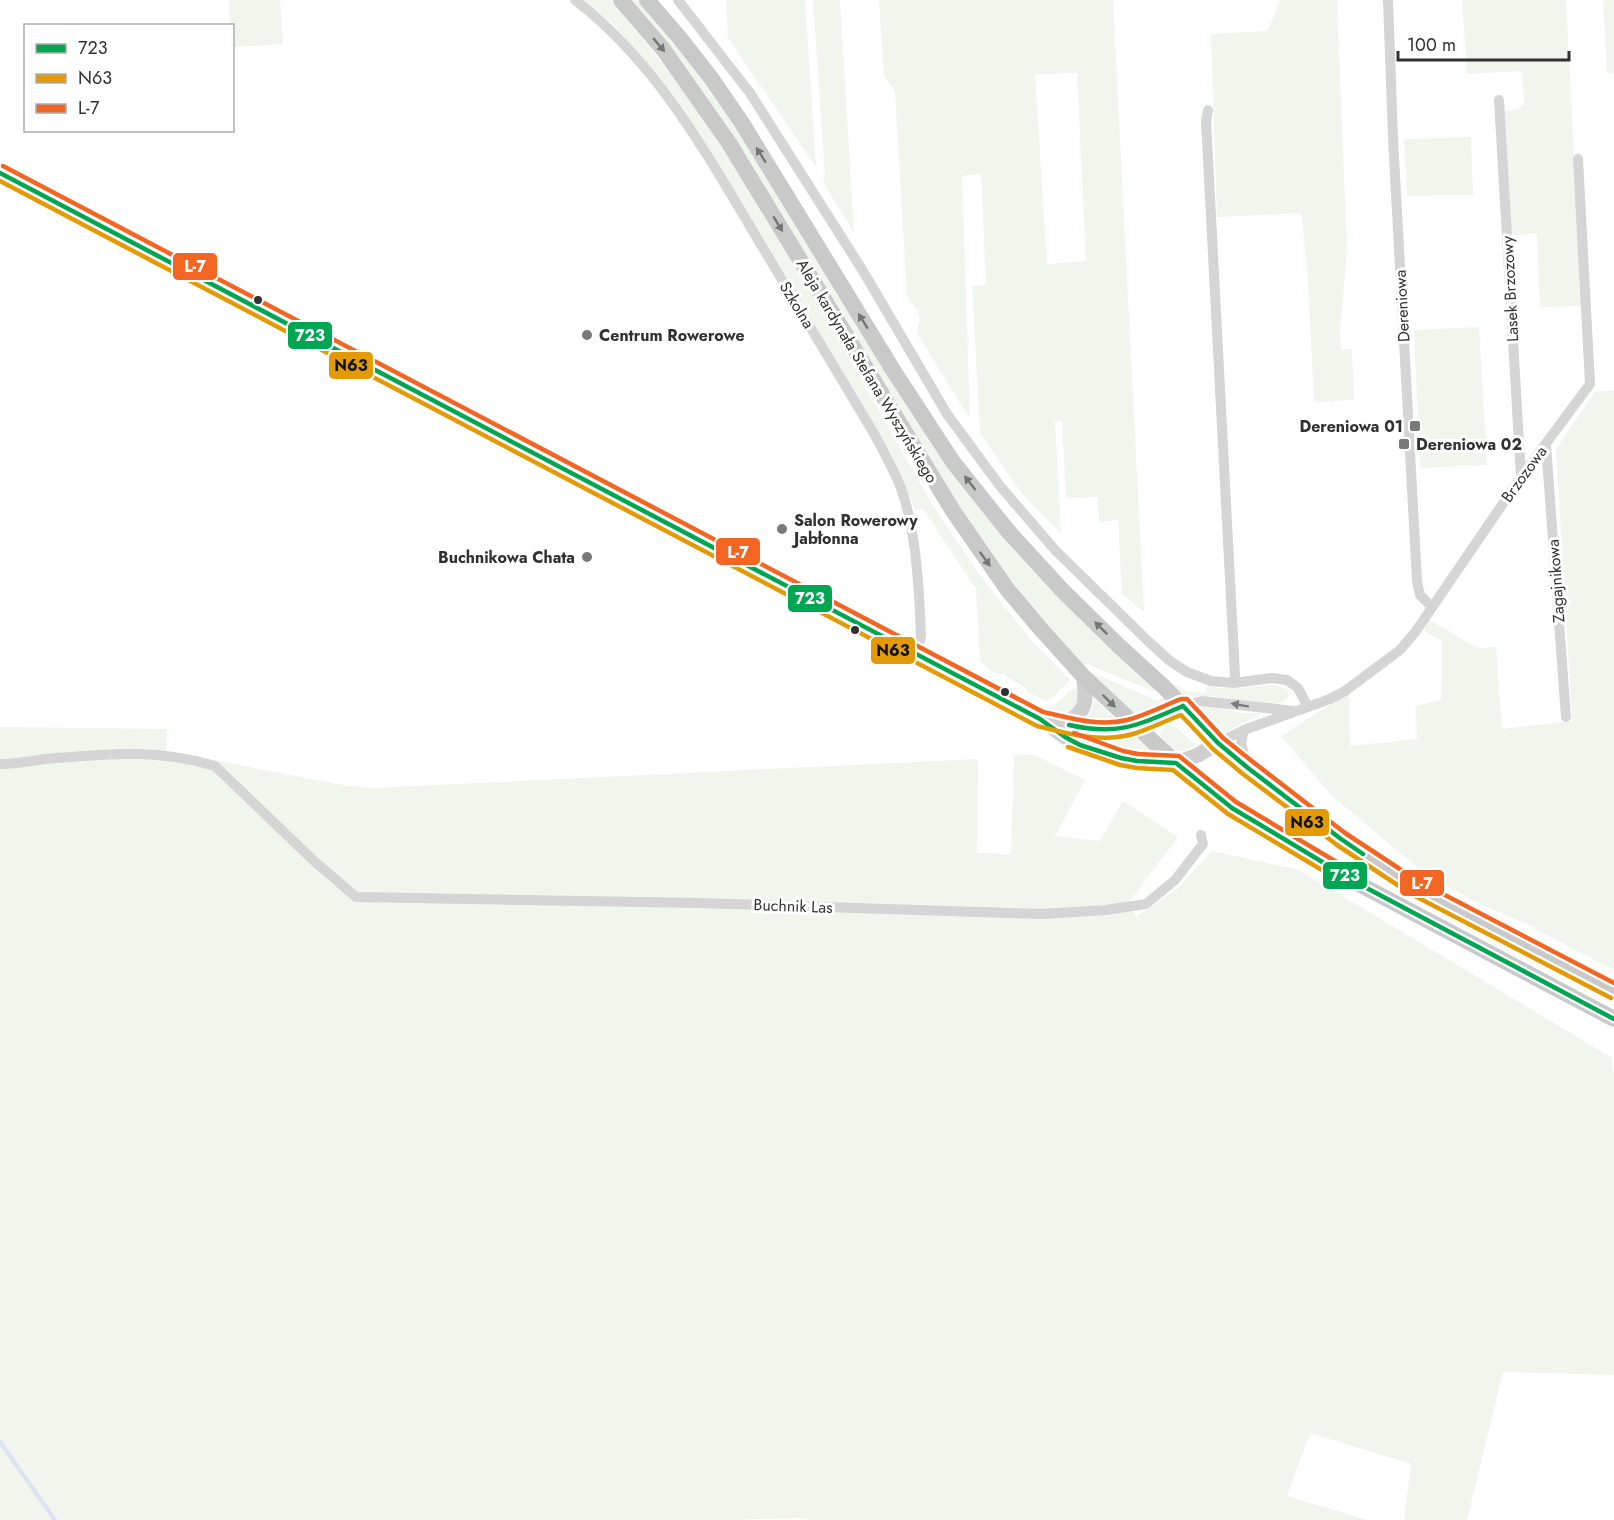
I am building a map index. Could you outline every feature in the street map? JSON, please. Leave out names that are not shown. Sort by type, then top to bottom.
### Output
[{"type":"main road","name":"Aleja kardynała Stefana Wyszyńskiego","points":[[621,0],[663,49],[729,143],[947,502],[980,552],[1026,612],[1083,676],[1176,763],[1232,808],[1359,884],[1614,1019]]},
{"type":"main road","name":"Aleja kardynała Stefana Wyszyńskiego","points":[[647,0],[679,37],[741,123],[893,370],[954,462],[1008,531],[1062,590],[1183,706],[1218,743],[1341,839],[1413,887],[1614,991]]},
{"type":"main road","points":[[0,173],[1040,719],[1080,745],[1121,758],[1176,763],[1198,755],[1218,743]]},
{"type":"main road","points":[[1063,723],[1076,717],[1083,708],[1085,693],[1083,676]]},
{"type":"main road","points":[[1040,719],[1084,729],[1108,731],[1123,729],[1183,706]]},
{"type":"street","name":"Szkolna","points":[[575,0],[616,34],[658,84],[697,138],[890,464],[903,493],[914,545],[921,636],[914,653]]},
{"type":"street","points":[[678,0],[750,93],[850,251],[947,414],[1000,486],[1061,557],[1149,642],[1170,661],[1187,672],[1204,679],[1234,683],[1272,678],[1287,680],[1298,688],[1302,709]]},
{"type":"street","name":"Dereniowa","points":[[1388,0],[1393,138],[1417,581],[1420,595],[1432,607]]},
{"type":"street","name":"Lasek Brzozowy","points":[[1499,100],[1521,477]]},
{"type":"street","points":[[1208,110],[1206,121],[1234,683]]},
{"type":"street","name":"Brzozowa","points":[[1218,743],[1244,730],[1330,699],[1345,691],[1400,650],[1521,477],[1590,384],[1578,159]]},
{"type":"street","name":"Zagajnikowa","points":[[1545,445],[1566,717]]},
{"type":"street","name":"Brzozowa","points":[[1183,706],[1202,701],[1302,709]]},
{"type":"street","points":[[1244,730],[1241,743],[1248,768]]},
{"type":"street","name":"Buchnik Las","points":[[0,764],[119,753],[168,755],[215,766],[296,844],[356,897],[688,903],[1041,914],[1106,910],[1146,904],[1175,880],[1202,839]]},
{"type":"shaded area","points":[[229,0],[280,0],[283,44],[234,47],[234,24],[230,24]]},
{"type":"shaded area","points":[[583,0],[611,0],[664,65],[712,131],[786,248],[932,504],[984,581],[1031,640],[1070,680],[1050,700],[1046,701],[1029,693],[1003,674],[992,672],[980,661],[976,589],[923,509],[915,510],[893,457],[701,137],[655,73],[614,25]]},
{"type":"shaded area","points":[[629,0],[638,0],[685,57],[755,155],[920,424],[1155,689],[1153,691],[1087,664],[1084,666],[1031,607],[991,555],[949,492],[748,158],[705,95]]},
{"type":"shaded area","points":[[726,0],[805,0],[816,167],[728,38]]},
{"type":"shaded area","points":[[813,0],[840,0],[854,233],[823,182],[825,175]]},
{"type":"shaded area","points":[[879,0],[1113,0],[1144,612],[1122,594],[1118,520],[1099,522],[1097,497],[1066,498],[1062,421],[1055,421],[1061,533],[1023,495],[980,433],[972,286],[986,285],[981,174],[962,176],[970,419],[916,332],[919,326],[919,316],[907,296],[895,93],[884,76]],"holes":[[[1077,73],[1086,261],[1047,264],[1035,74]]]},
{"type":"shaded area","points":[[1280,0],[1337,0],[1347,252],[1340,331],[1341,350],[1352,349],[1354,400],[1334,401],[1332,405],[1332,401],[1314,402],[1307,265],[1301,213],[1217,217],[1211,34],[1268,31]]},
{"type":"shaded area","points":[[1462,0],[1566,0],[1582,306],[1540,307],[1537,234],[1510,235],[1503,111],[1517,110],[1524,104],[1522,71],[1467,74]]},
{"type":"shaded area","points":[[1603,0],[1614,0],[1614,73],[1607,74]]},
{"type":"shaded area","points":[[1471,137],[1473,195],[1407,196],[1404,139]]},
{"type":"shaded area","points":[[1479,327],[1487,465],[1420,468],[1414,330]]},
{"type":"shaded area","points":[[1614,390],[1614,970],[1522,922],[1467,898],[1418,868],[1330,794],[1281,736],[1349,693],[1350,746],[1417,739],[1416,706],[1441,700],[1442,641],[1424,631],[1429,620],[1478,648],[1496,647],[1502,729],[1572,721],[1556,449],[1595,392]]},
{"type":"shaded area","points":[[1093,673],[1158,701],[1163,697],[1170,704],[1136,717]]},
{"type":"shaded area","points":[[1174,684],[1189,692],[1205,693],[1207,686],[1232,688],[1276,685],[1287,689],[1289,697],[1272,705],[1262,705],[1209,696],[1185,697],[1172,686]]},
{"type":"shaded area","points":[[1077,688],[1080,692],[1079,707],[1063,716],[1046,708],[1051,707]]},
{"type":"shaded area","points":[[1094,699],[1118,721],[1110,723],[1086,721]]},
{"type":"shaded area","points":[[1208,705],[1242,713],[1261,713],[1261,715],[1225,733],[1196,706]]},
{"type":"shaded area","points":[[1168,725],[1176,727],[1195,745],[1185,751],[1170,747],[1160,733]]},
{"type":"shaded area","points":[[0,727],[167,729],[166,751],[348,786],[373,788],[978,759],[977,853],[1011,854],[1014,755],[1034,755],[1085,780],[1055,836],[1100,841],[1123,801],[1178,837],[1129,902],[1136,917],[1178,888],[1212,851],[1299,870],[1612,1058],[1614,1073],[1614,1375],[1503,1372],[1467,1520],[1404,1520],[1411,1464],[1310,1433],[1287,1496],[1367,1520],[810,1520],[804,1518],[728,1520],[0,1520]]},
{"type":"shaded area","points":[[1134,736],[1155,756],[1124,752],[1085,738],[1109,739]]},
{"type":"waterway","points":[[0,1442],[55,1520]]},
{"type":"transit line","name":"L-7","points":[[3,166],[1043,712],[1106,723],[1141,716],[1181,699],[1187,699],[1223,738],[1345,833],[1418,881],[1614,983]]},
{"type":"transit line","name":"723","points":[[0,173],[1040,719],[1080,745],[1121,758],[1176,763],[1232,808],[1359,884],[1614,1019]]},
{"type":"transit line","name":"N63","points":[[0,181],[1037,726],[1061,732],[1109,738],[1133,734],[1181,715],[1213,749],[1243,774],[1337,845],[1411,894],[1611,998]]},
{"type":"transit line","name":"723","points":[[1183,706],[1218,743],[1248,768],[1363,854]]},
{"type":"transit line","name":"723","points":[[1069,725],[1102,729],[1128,727],[1183,706]]},
{"type":"transit line","name":"L-7","points":[[1074,733],[1123,751],[1179,756],[1236,802],[1350,870]]},
{"type":"transit line","name":"N63","points":[[1068,747],[1120,765],[1173,770],[1228,814],[1342,882]]},
{"type":"place","name":"Centrum Rowerowe","points":[[587,335]]},
{"type":"place","name":"Dereniowa 01","points":[[1415,426]]},
{"type":"place","name":"Dereniowa 02","points":[[1404,444]]},
{"type":"place","name":"Salon Rowerowy Jabłonna","points":[[782,529]]},
{"type":"place","name":"Buchnikowa Chata","points":[[587,557]]}]
